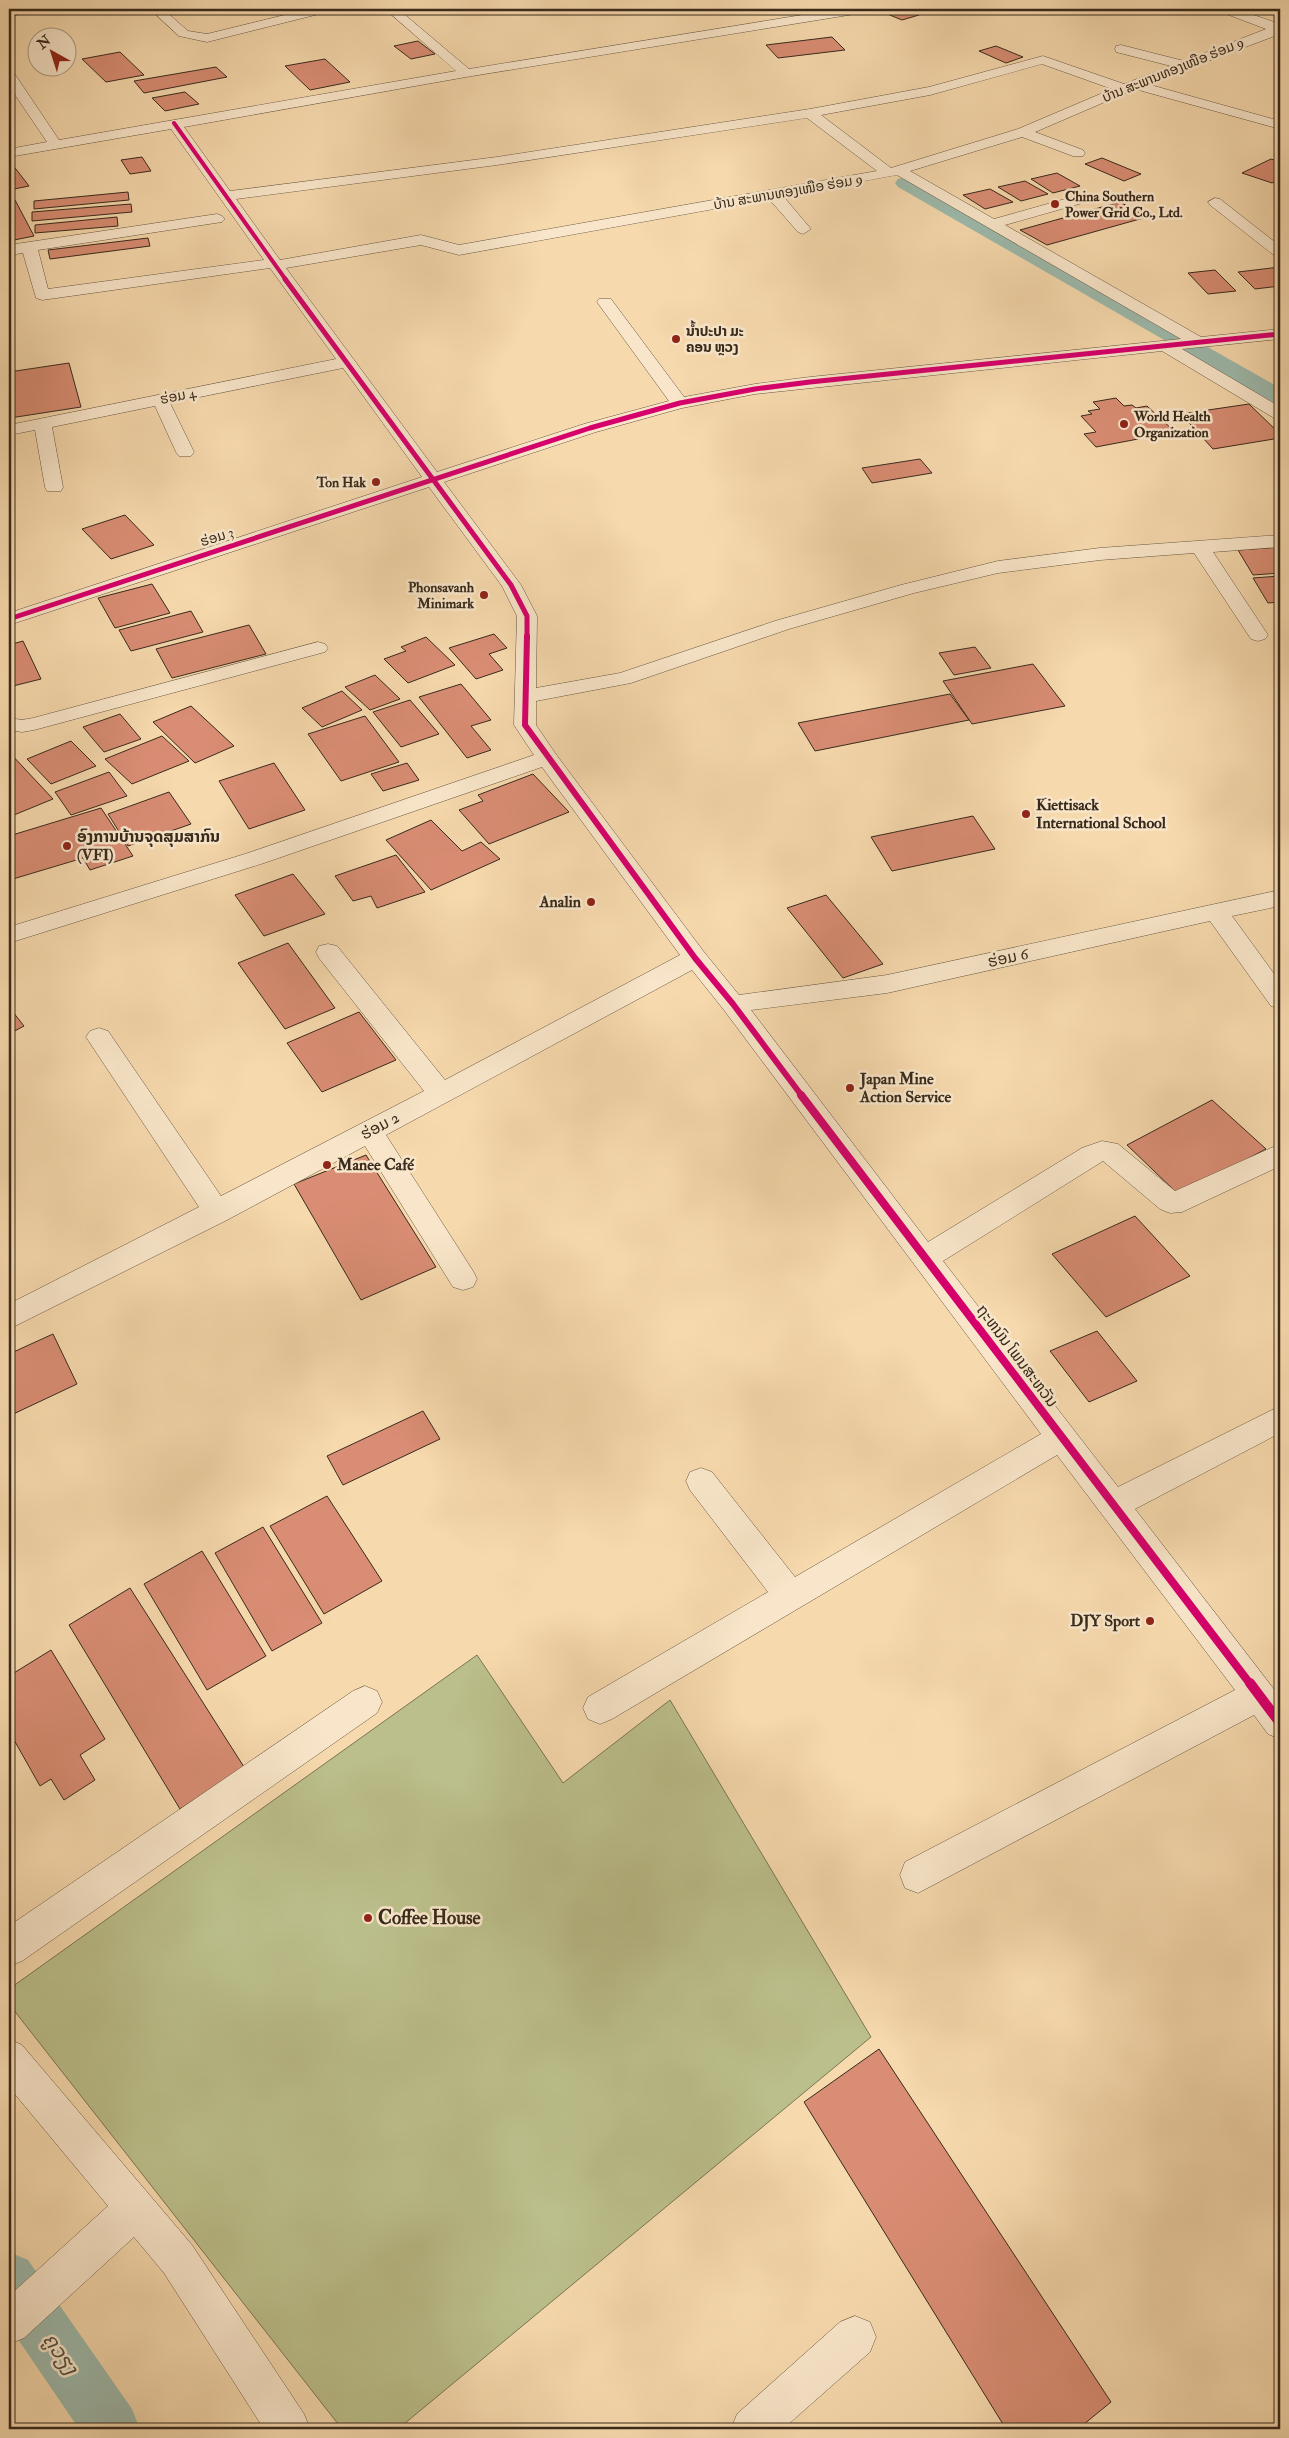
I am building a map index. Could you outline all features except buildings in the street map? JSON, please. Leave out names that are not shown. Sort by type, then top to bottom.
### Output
[{"type":"street","points":[[156,9],[186,37],[195,39],[207,38],[323,9]]},
{"type":"street","points":[[391,9],[466,73]]},
{"type":"street","points":[[9,153],[466,73],[861,9]]},
{"type":"street","points":[[1225,9],[1279,29]]},
{"type":"street","points":[[754,14],[768,24]]},
{"type":"street","name":"ບ້ານ ສະພານທອງເໜືອ ຮ່ອມ 9","points":[[28,247],[42,295],[275,264],[421,240],[427,240],[459,250],[894,171],[1023,132],[1129,87],[1279,29]]},
{"type":"street","points":[[1121,49],[1184,65]]},
{"type":"street","points":[[227,196],[497,161],[810,113],[930,91],[1043,60],[1129,87],[1280,125]]},
{"type":"street","points":[[9,76],[55,144]]},
{"type":"street","points":[[810,113],[894,171],[993,224],[1198,342]]},
{"type":"street","name":"ຖະຫນົນ ໂພນສະຫວັນ","points":[[174,123],[511,585],[527,616],[525,725],[547,758],[695,958],[734,1004],[924,1258],[1280,1723]]},
{"type":"street","points":[[1023,132],[1078,153]]},
{"type":"street","points":[[772,194],[803,229]]},
{"type":"street","points":[[993,224],[1088,197]]},
{"type":"street","points":[[1215,202],[1280,253]]},
{"type":"street","points":[[9,250],[216,219]]},
{"type":"street","points":[[604,302],[680,403]]},
{"type":"street","name":"ຮ່ອມ 3","points":[[9,619],[590,428],[680,403],[792,384],[1280,334]]},
{"type":"street","points":[[1164,345],[1280,414]]},
{"type":"street","name":"ຮ່ອມ 4","points":[[10,427],[42,423],[347,362]]},
{"type":"street","points":[[160,399],[185,452]]},
{"type":"street","points":[[42,423],[54,487]]},
{"type":"street","points":[[526,696],[624,678],[782,626],[908,588],[998,568],[1100,554],[1280,541]]},
{"type":"street","points":[[1200,547],[1258,636]]},
{"type":"street","points":[[9,724],[22,726],[34,724],[318,648]]},
{"type":"street","points":[[9,934],[256,858],[547,758]]},
{"type":"street","name":"ຮ່ອມ 6","points":[[734,1004],[887,984],[1280,898]]},
{"type":"street","points":[[1216,912],[1280,1000]]},
{"type":"street","points":[[328,952],[441,1094]]},
{"type":"street","name":"ຮ່ອມ 2","points":[[9,1317],[370,1132],[695,958]]},
{"type":"street","points":[[99,1037],[216,1212]]},
{"type":"street","points":[[370,1132],[463,1279]]},
{"type":"street","points":[[924,1258],[1091,1155],[1102,1151],[1109,1151],[1170,1202],[1182,1201],[1280,1154]]},
{"type":"street","points":[[1113,1505],[1280,1419]]},
{"type":"street","points":[[600,1708],[1062,1437]]},
{"type":"street","points":[[701,1480],[790,1596]]},
{"type":"street","points":[[918,1875],[1259,1695]]},
{"type":"street","points":[[9,1948],[365,1702]]},
{"type":"street","points":[[9,2058],[125,2218],[178,2259],[289,2429]]},
{"type":"street","points":[[9,2322],[125,2218]]},
{"type":"street","points":[[752,2429],[855,2337]]},
{"type":"green space","points":[[477,1655],[563,1783],[670,1700],[871,2037],[398,2429],[342,2429],[9,2004],[9,1989]]},
{"type":"waterway","points":[[905,183],[1280,397]]},
{"type":"waterway","name":"ຄູວຽງ","points":[[9,2279],[112,2429]]},
{"type":"cycle path","points":[[174,123],[274,263],[511,585],[527,616],[525,725],[547,758],[695,958],[733,1004],[867,1183],[1280,1723]]},
{"type":"cycle path","points":[[9,619],[590,428],[680,403],[755,389],[810,382],[1280,334]]},
{"type":"place","name":"China Southern Power Grid Co., Ltd.","points":[[1055,204]]},
{"type":"place","name":"ນ້ຳປະປາ ມະ ຄອນ ຫຼວງ","points":[[676,339]]},
{"type":"place","name":"World Health Organization","points":[[1124,424]]},
{"type":"place","name":"Ton Hak","points":[[376,482]]},
{"type":"place","name":"Phonsavanh Minimark","points":[[484,595]]},
{"type":"place","name":"Kiettisack International School","points":[[1026,814]]},
{"type":"place","name":"ອົງການບ້ານຈຸດສຸມສາກົນ (VFI)","points":[[67,846]]},
{"type":"place","name":"Analin","points":[[591,902]]},
{"type":"place","name":"Japan Mine Action Service","points":[[850,1088]]},
{"type":"place","name":"Manee Café","points":[[327,1165]]},
{"type":"place","name":"DJY Sport","points":[[1150,1621]]},
{"type":"place","name":"Coffee House","points":[[368,1918]]}]
